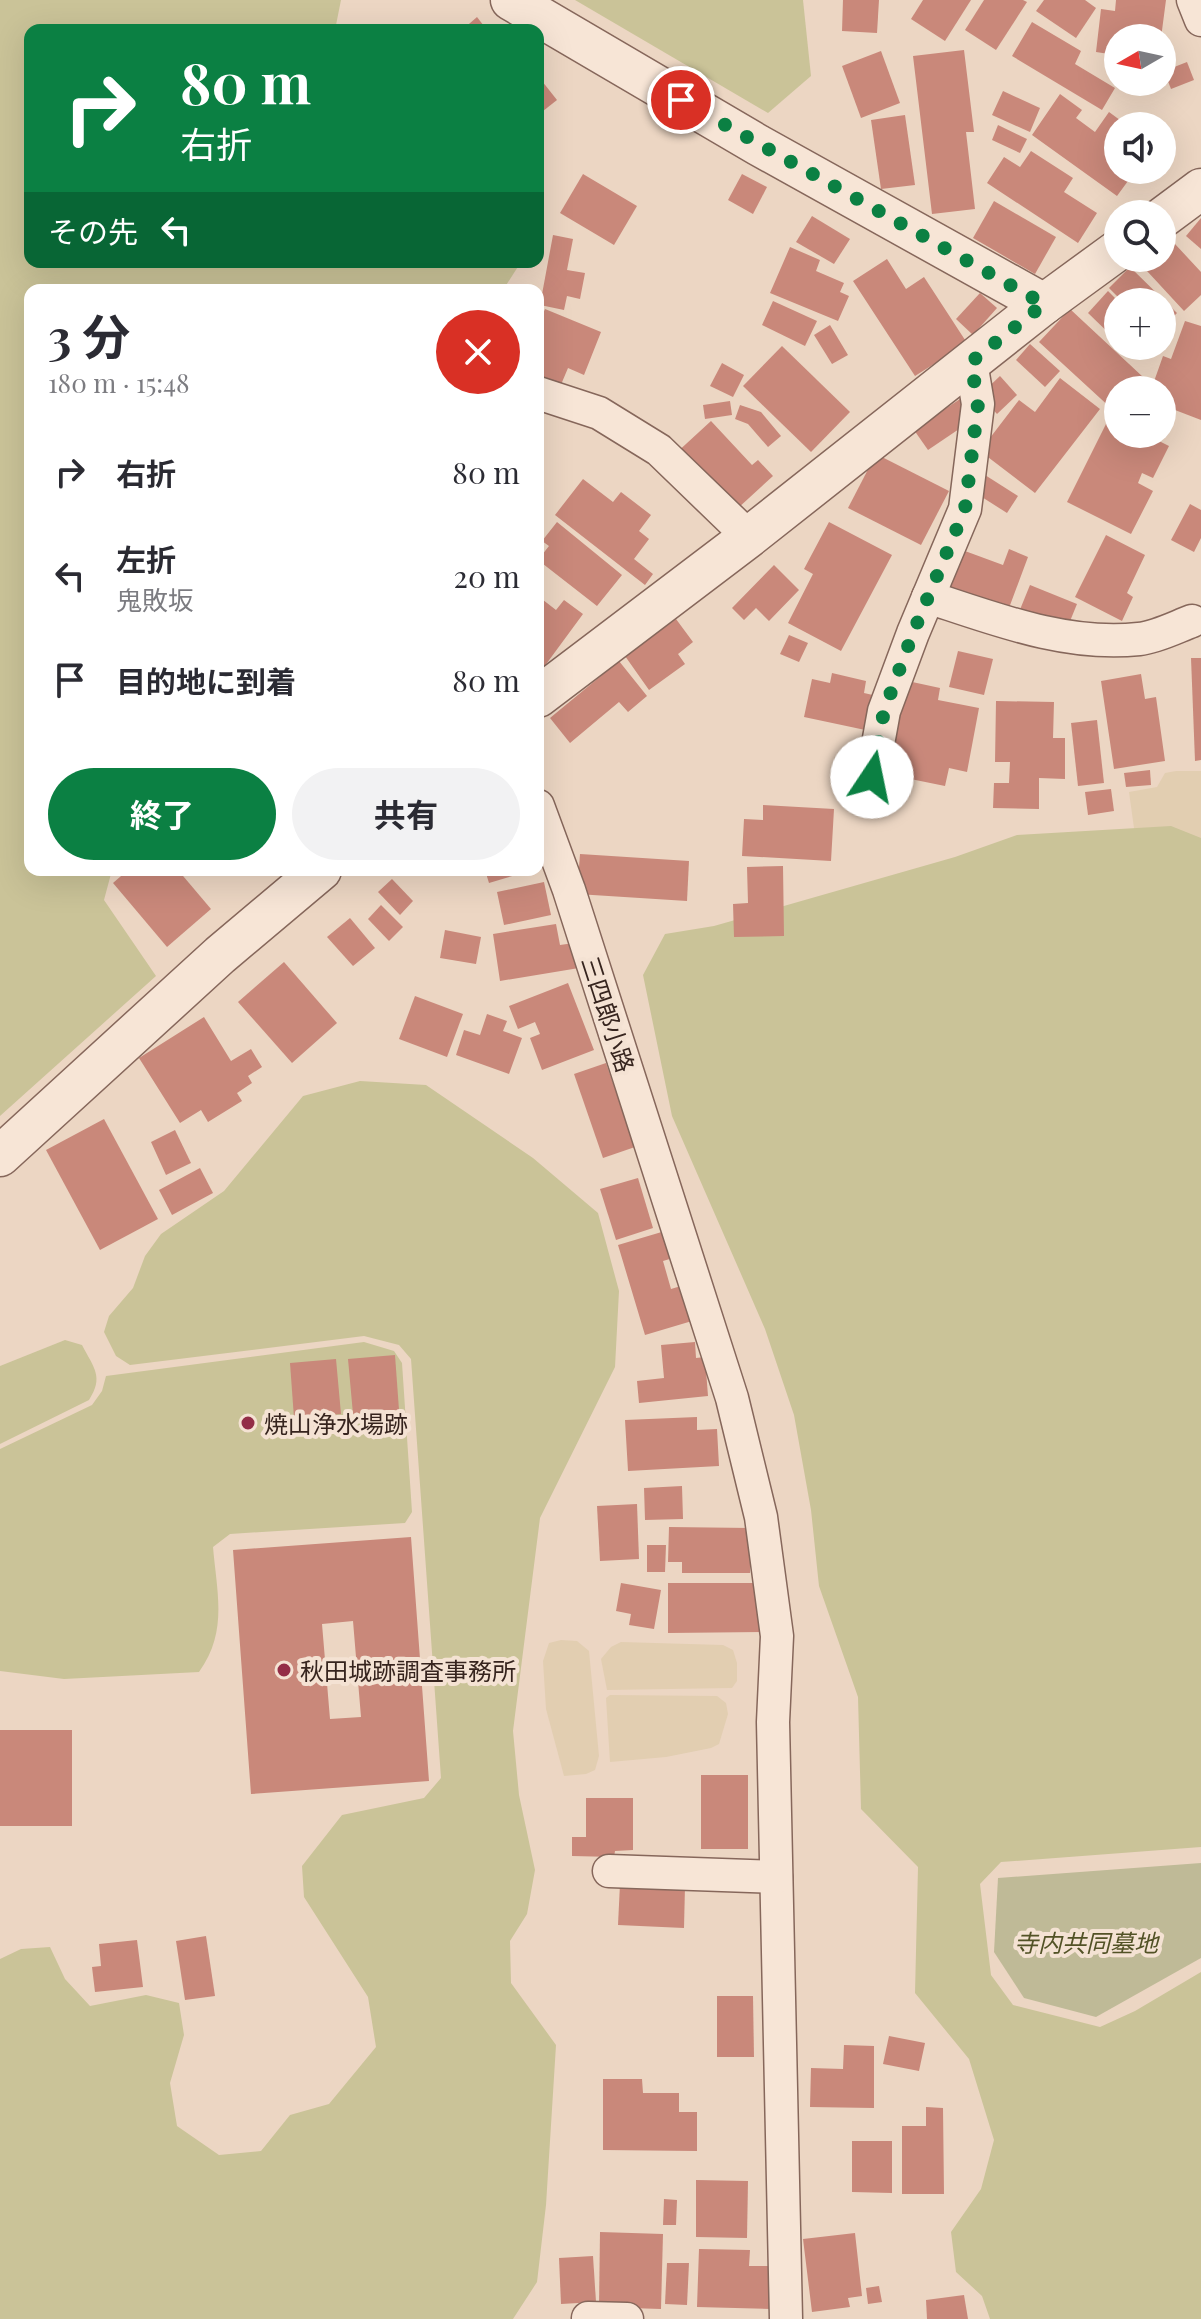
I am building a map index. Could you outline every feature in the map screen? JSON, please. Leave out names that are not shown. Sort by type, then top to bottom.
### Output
[{"type":"street","points":[[511,0],[758,145],[1044,304]]},
{"type":"street","points":[[1193,0],[1201,20]]},
{"type":"street","points":[[1176,208],[1201,189]]},
{"type":"street","points":[[544,692],[1104,260]]},
{"type":"street","points":[[872,777],[884,711],[965,509],[978,404],[971,362]]},
{"type":"street","points":[[544,395],[599,413],[659,450],[749,537]]},
{"type":"street","points":[[928,597],[1018,626],[1092,639],[1142,639],[1198,614]]},
{"type":"street","name":"三四郎小路","points":[[544,822],[569,890],[732,1398],[761,1517],[777,1636],[773,1722],[786,2319]]},
{"type":"street","points":[[0,1156],[220,955],[314,876]]},
{"type":"street","points":[[609,1871],[776,1877]]},
{"type":"street","points":[[588,2318],[627,2319]]},
{"type":"shaded area","points":[[0,0],[341,0],[336,24],[24,24],[24,268],[517,268],[507,284],[24,284],[24,876],[110,876],[104,900],[156,976],[0,1116]]},
{"type":"shaded area","points":[[575,0],[803,0],[811,76],[768,113]]},
{"type":"shaded area","points":[[1201,771],[1201,862],[1138,857],[1129,792],[1157,787],[1165,773]]},
{"type":"shaded area","points":[[1171,826],[1201,838],[1201,1847],[1001,1862],[980,1884],[991,1975],[1013,2005],[1100,2027],[1135,2011],[1201,1972],[1201,2319],[990,2319],[982,2296],[956,2272],[951,2232],[981,2189],[994,2140],[969,2059],[915,1993],[918,1867],[861,1809],[858,1697],[819,1586],[811,1510],[794,1415],[765,1329],[672,1116],[643,975],[665,934],[714,926],[955,857],[1017,835]]},
{"type":"shaded area","points":[[360,1081],[426,1085],[533,1158],[598,1213],[619,1291],[615,1367],[540,1518],[513,1731],[519,1795],[535,1870],[527,1914],[510,1941],[511,1983],[556,2045],[546,2205],[537,2282],[513,2319],[0,2319],[0,1959],[21,1949],[50,1947],[65,1979],[90,2006],[146,1995],[179,2003],[184,2035],[170,2083],[177,2126],[219,2155],[261,2151],[290,2115],[329,2104],[376,2047],[368,1997],[304,1897],[302,1866],[342,1815],[424,1798],[441,1778],[411,1359],[399,1345],[364,1336],[130,1365],[116,1356],[104,1332],[109,1316],[133,1288],[145,1256],[161,1234],[224,1191],[303,1096]]},
{"type":"shaded area","points":[[65,1340],[82,1345],[96,1372],[96,1385],[89,1400],[0,1444],[0,1366]]},
{"type":"shaded area","points":[[364,1342],[394,1351],[402,1363],[412,1512],[405,1523],[230,1534],[213,1547],[218,1596],[217,1627],[208,1657],[199,1672],[64,1679],[0,1671],[0,1449],[92,1405],[102,1391],[106,1376]]},
{"type":"shaded area","points":[[577,1641],[589,1651],[599,1756],[595,1770],[586,1774],[564,1776],[546,1709],[543,1661],[549,1643]]},
{"type":"shaded area","points":[[621,1642],[723,1645],[733,1650],[737,1681],[732,1688],[607,1690],[601,1659],[611,1647]]},
{"type":"shaded area","points":[[610,1695],[717,1696],[726,1703],[728,1714],[719,1744],[711,1748],[666,1757],[610,1762],[606,1698]]},
{"type":"green space","name":"寺内共同墓地","points":[[1201,1863],[1201,1958],[1096,2017],[1024,1998],[994,1952],[998,1878]]},
{"type":"building","points":[[843,0],[879,0],[877,33],[842,31]]},
{"type":"building","points":[[923,0],[971,0],[945,41],[911,19]]},
{"type":"building","points":[[984,0],[1027,2],[996,50],[965,30]]},
{"type":"building","points":[[1044,0],[1085,0],[1096,8],[1076,38],[1036,11]]},
{"type":"building","points":[[1116,0],[1166,0],[1163,24],[1104,24],[1104,53],[1096,52],[1101,9],[1115,11]]},
{"type":"building","points":[[477,17],[482,24],[469,24]]},
{"type":"building","points":[[1032,22],[1081,51],[1075,64],[1104,81],[1104,96],[1110,96],[1102,110],[1012,56]]},
{"type":"building","points":[[964,50],[974,132],[966,132],[975,209],[932,214],[913,56]]},
{"type":"building","points":[[881,51],[900,103],[861,118],[842,66]]},
{"type":"building","points":[[1187,62],[1194,80],[1176,87],[1176,66]]},
{"type":"building","points":[[544,84],[557,100],[544,110]]},
{"type":"building","points":[[1003,91],[1040,108],[1030,132],[992,115]]},
{"type":"building","points":[[1060,94],[1082,110],[1076,118],[1095,132],[1104,119],[1104,184],[1126,184],[1117,196],[1032,135]]},
{"type":"building","points":[[905,115],[915,185],[881,189],[871,120]]},
{"type":"building","points":[[998,125],[1027,139],[1020,153],[992,140]]},
{"type":"building","points":[[1031,151],[1073,178],[1064,192],[1097,213],[1078,243],[987,183],[1004,157],[1020,167]]},
{"type":"building","points":[[583,174],[637,206],[614,245],[560,213]]},
{"type":"building","points":[[742,174],[767,187],[753,214],[728,200]]},
{"type":"building","points":[[994,201],[1056,237],[1035,274],[973,238]]},
{"type":"building","points":[[812,216],[850,239],[834,264],[796,242]]},
{"type":"building","points":[[1201,218],[1201,249],[1186,236]]},
{"type":"building","points":[[553,235],[573,239],[567,270],[585,273],[580,299],[567,296],[564,310],[544,306],[544,284]]},
{"type":"building","points":[[1176,245],[1201,272],[1201,295],[1184,311],[1176,302],[1176,288],[1163,288],[1148,272],[1176,272]]},
{"type":"building","points":[[790,247],[820,260],[816,271],[844,283],[840,292],[849,296],[838,321],[770,293]]},
{"type":"building","points":[[887,259],[906,289],[924,277],[967,343],[915,376],[853,281]]},
{"type":"building","points":[[1125,272],[1135,272],[1151,288],[1109,288]]},
{"type":"building","points":[[980,293],[997,308],[973,335],[956,319]]},
{"type":"building","points":[[1104,295],[1104,328],[1088,313]]},
{"type":"building","points":[[773,301],[817,321],[805,346],[762,325]]},
{"type":"building","points":[[545,309],[601,332],[584,375],[568,368],[560,387],[544,380]]},
{"type":"building","points":[[1070,309],[1104,341],[1104,360],[1125,360],[1142,376],[1104,376],[1104,402],[1039,342]]},
{"type":"building","points":[[1185,321],[1201,326],[1201,420],[1176,410],[1176,376],[1156,376],[1162,360],[1176,360],[1176,345]]},
{"type":"building","points":[[830,325],[848,355],[832,364],[814,335]]},
{"type":"building","points":[[1030,344],[1060,371],[1045,387],[1016,360]]},
{"type":"building","points":[[782,346],[850,412],[811,452],[743,386]]},
{"type":"building","points":[[722,363],[744,375],[733,397],[710,386]]},
{"type":"building","points":[[1000,376],[1017,395],[997,414],[980,395]]},
{"type":"building","points":[[1060,378],[1100,409],[1035,493],[980,451],[1019,400],[1035,412]]},
{"type":"building","points":[[960,399],[968,411],[965,425],[928,450],[914,430]]},
{"type":"building","points":[[730,401],[732,415],[705,419],[703,405]]},
{"type":"building","points":[[740,405],[761,412],[781,436],[768,447],[748,424],[735,419]]},
{"type":"building","points":[[711,421],[752,465],[758,460],[773,476],[737,509],[674,455]]},
{"type":"building","points":[[1104,428],[1104,448],[1168,448],[1153,478],[1142,473],[1138,483],[1153,491],[1131,534],[1067,502]]},
{"type":"building","points":[[876,454],[949,491],[921,545],[848,508]]},
{"type":"building","points":[[985,475],[1018,496],[1007,513],[974,492]]},
{"type":"building","points":[[583,479],[613,502],[621,492],[651,515],[639,531],[649,539],[634,559],[653,574],[645,585],[555,515]]},
{"type":"building","points":[[1190,504],[1201,510],[1201,538],[1194,552],[1171,540]]},
{"type":"building","points":[[557,522],[622,575],[597,606],[544,565],[544,552],[549,546],[544,538]]},
{"type":"building","points":[[829,522],[892,555],[841,651],[788,623],[813,574],[804,569]]},
{"type":"building","points":[[1106,535],[1145,555],[1127,593],[1133,597],[1122,621],[1075,597]]},
{"type":"building","points":[[1009,549],[1028,557],[1006,616],[948,594],[965,551],[1003,565]]},
{"type":"building","points":[[774,565],[799,590],[769,621],[756,608],[744,620],[732,608]]},
{"type":"building","points":[[1030,585],[1077,604],[1066,631],[1019,612]]},
{"type":"building","points":[[564,600],[583,614],[544,667],[544,601],[556,610]]},
{"type":"building","points":[[676,619],[693,642],[678,654],[685,664],[649,690],[625,656]]},
{"type":"building","points":[[789,635],[808,643],[799,662],[780,654]]},
{"type":"building","points":[[958,651],[993,659],[984,695],[949,687]]},
{"type":"building","points":[[1191,658],[1201,658],[1201,760],[1195,761]]},
{"type":"building","points":[[619,661],[647,696],[628,712],[619,702],[570,743],[550,718]]},
{"type":"building","points":[[832,673],[866,681],[864,693],[877,696],[870,731],[804,717],[812,679],[830,683]]},
{"type":"building","points":[[1141,674],[1145,699],[1156,697],[1165,761],[1114,769],[1101,681]]},
{"type":"building","points":[[903,680],[940,688],[938,700],[979,708],[967,772],[949,768],[945,786],[886,774]]},
{"type":"building","points":[[996,701],[1054,702],[1053,738],[1065,738],[1065,779],[1039,778],[1039,809],[993,808],[994,783],[1009,783],[1010,762],[995,762]]},
{"type":"building","points":[[1097,720],[1104,783],[1078,786],[1071,723]]},
{"type":"building","points":[[1150,770],[1151,785],[1126,787],[1124,773]]},
{"type":"building","points":[[1111,789],[1114,811],[1088,815],[1085,792]]},
{"type":"building","points":[[763,805],[834,809],[831,861],[742,856],[744,819],[763,820]]},
{"type":"building","points":[[580,854],[689,861],[687,901],[577,894]]},
{"type":"building","points":[[783,866],[784,936],[734,937],[733,904],[748,903],[747,867]]},
{"type":"building","points":[[121,876],[183,876],[211,909],[167,947],[113,883]]},
{"type":"building","points":[[487,876],[512,876],[489,883]]},
{"type":"building","points":[[392,879],[413,901],[400,915],[378,892]]},
{"type":"building","points":[[544,882],[551,915],[504,925],[497,892]]},
{"type":"building","points":[[381,905],[403,927],[389,941],[368,919]]},
{"type":"building","points":[[350,918],[375,948],[353,966],[327,937]]},
{"type":"building","points":[[556,924],[560,945],[574,943],[579,968],[500,981],[493,934]]},
{"type":"building","points":[[445,930],[481,937],[476,964],[440,958]]},
{"type":"building","points":[[284,962],[337,1023],[292,1063],[238,1002]]},
{"type":"building","points":[[568,983],[594,1050],[542,1070],[530,1038],[540,1034],[535,1022],[518,1029],[509,1006]]},
{"type":"building","points":[[415,996],[463,1014],[447,1057],[399,1039]]},
{"type":"building","points":[[487,1014],[507,1021],[503,1031],[522,1038],[509,1074],[456,1055],[464,1030],[480,1035]]},
{"type":"building","points":[[204,1017],[231,1061],[251,1049],[262,1067],[248,1076],[252,1083],[237,1093],[242,1101],[208,1122],[201,1110],[180,1123],[139,1058]]},
{"type":"building","points":[[606,1063],[635,1147],[603,1158],[574,1074]]},
{"type":"building","points":[[104,1119],[158,1219],[100,1250],[46,1150]]},
{"type":"building","points":[[175,1130],[191,1163],[166,1175],[151,1142]]},
{"type":"building","points":[[200,1168],[213,1193],[172,1215],[159,1190]]},
{"type":"building","points":[[638,1178],[653,1228],[616,1240],[600,1189]]},
{"type":"building","points":[[665,1231],[673,1258],[663,1261],[671,1289],[681,1286],[692,1321],[645,1335],[618,1245]]},
{"type":"building","points":[[695,1342],[696,1358],[705,1357],[708,1396],[639,1403],[637,1381],[664,1378],[661,1345]]},
{"type":"building","points":[[395,1355],[399,1410],[353,1414],[348,1359]]},
{"type":"building","points":[[336,1359],[341,1414],[294,1418],[290,1363]]},
{"type":"building","points":[[697,1417],[697,1430],[717,1429],[719,1466],[628,1471],[625,1420]]},
{"type":"building","points":[[682,1486],[683,1519],[645,1520],[644,1488]]},
{"type":"building","points":[[637,1504],[639,1559],[600,1561],[597,1506]]},
{"type":"building","points":[[669,1527],[751,1528],[750,1573],[682,1573],[682,1562],[668,1562]]},
{"type":"building","name":"秋田城跡調査事務所","points":[[411,1537],[429,1781],[251,1794],[233,1550]],"holes":[[[353,1621],[361,1717],[330,1719],[322,1624]]]},
{"type":"building","points":[[647,1545],[666,1545],[665,1572],[647,1572]]},
{"type":"building","points":[[621,1583],[661,1590],[654,1629],[629,1625],[631,1614],[616,1611]]},
{"type":"building","points":[[668,1583],[762,1583],[762,1632],[668,1633]]},
{"type":"building","points":[[0,1730],[72,1730],[72,1826],[0,1826]]},
{"type":"building","points":[[701,1775],[748,1775],[748,1849],[701,1849]]},
{"type":"building","points":[[586,1798],[633,1798],[633,1850],[615,1851],[614,1857],[572,1856],[572,1837],[586,1837]]},
{"type":"building","points":[[620,1884],[685,1886],[684,1928],[618,1925]]},
{"type":"building","points":[[206,1936],[215,1996],[185,2000],[176,1941]]},
{"type":"building","points":[[137,1940],[143,1987],[95,1992],[92,1967],[101,1966],[99,1944]]},
{"type":"building","points":[[717,1996],[753,1996],[754,2057],[717,2057]]},
{"type":"building","points":[[889,2036],[925,2043],[919,2071],[883,2064]]},
{"type":"building","points":[[844,2045],[874,2046],[874,2108],[810,2107],[811,2068],[843,2069]]},
{"type":"building","points":[[603,2079],[642,2079],[643,2093],[679,2093],[679,2112],[697,2112],[697,2151],[603,2150]]},
{"type":"building","points":[[926,2107],[943,2108],[944,2194],[902,2194],[902,2126],[926,2126]]},
{"type":"building","points":[[852,2141],[892,2141],[892,2193],[852,2192]]},
{"type":"building","points":[[696,2180],[748,2181],[747,2238],[696,2237]]},
{"type":"building","points":[[664,2199],[677,2200],[676,2225],[663,2225]]},
{"type":"building","points":[[600,2232],[663,2234],[661,2309],[599,2307]]},
{"type":"building","points":[[855,2233],[862,2296],[848,2298],[850,2307],[812,2312],[803,2239]]},
{"type":"building","points":[[699,2249],[750,2250],[749,2266],[772,2266],[771,2309],[697,2307]]},
{"type":"building","points":[[593,2256],[596,2302],[561,2304],[559,2258]]},
{"type":"building","points":[[667,2263],[689,2263],[687,2305],[665,2304]]},
{"type":"building","points":[[879,2286],[882,2302],[868,2304],[866,2288]]},
{"type":"building","points":[[964,2295],[968,2319],[927,2319],[926,2300]]},
{"type":"place","name":"焼山浄水場跡","points":[[248,1423]]},
{"type":"place","name":"秋田城跡調査事務所","points":[[284,1670]]},
{"type":"route","points":[[681,100],[1044,304],[971,362],[978,404],[965,509],[884,711],[872,777]]}]
